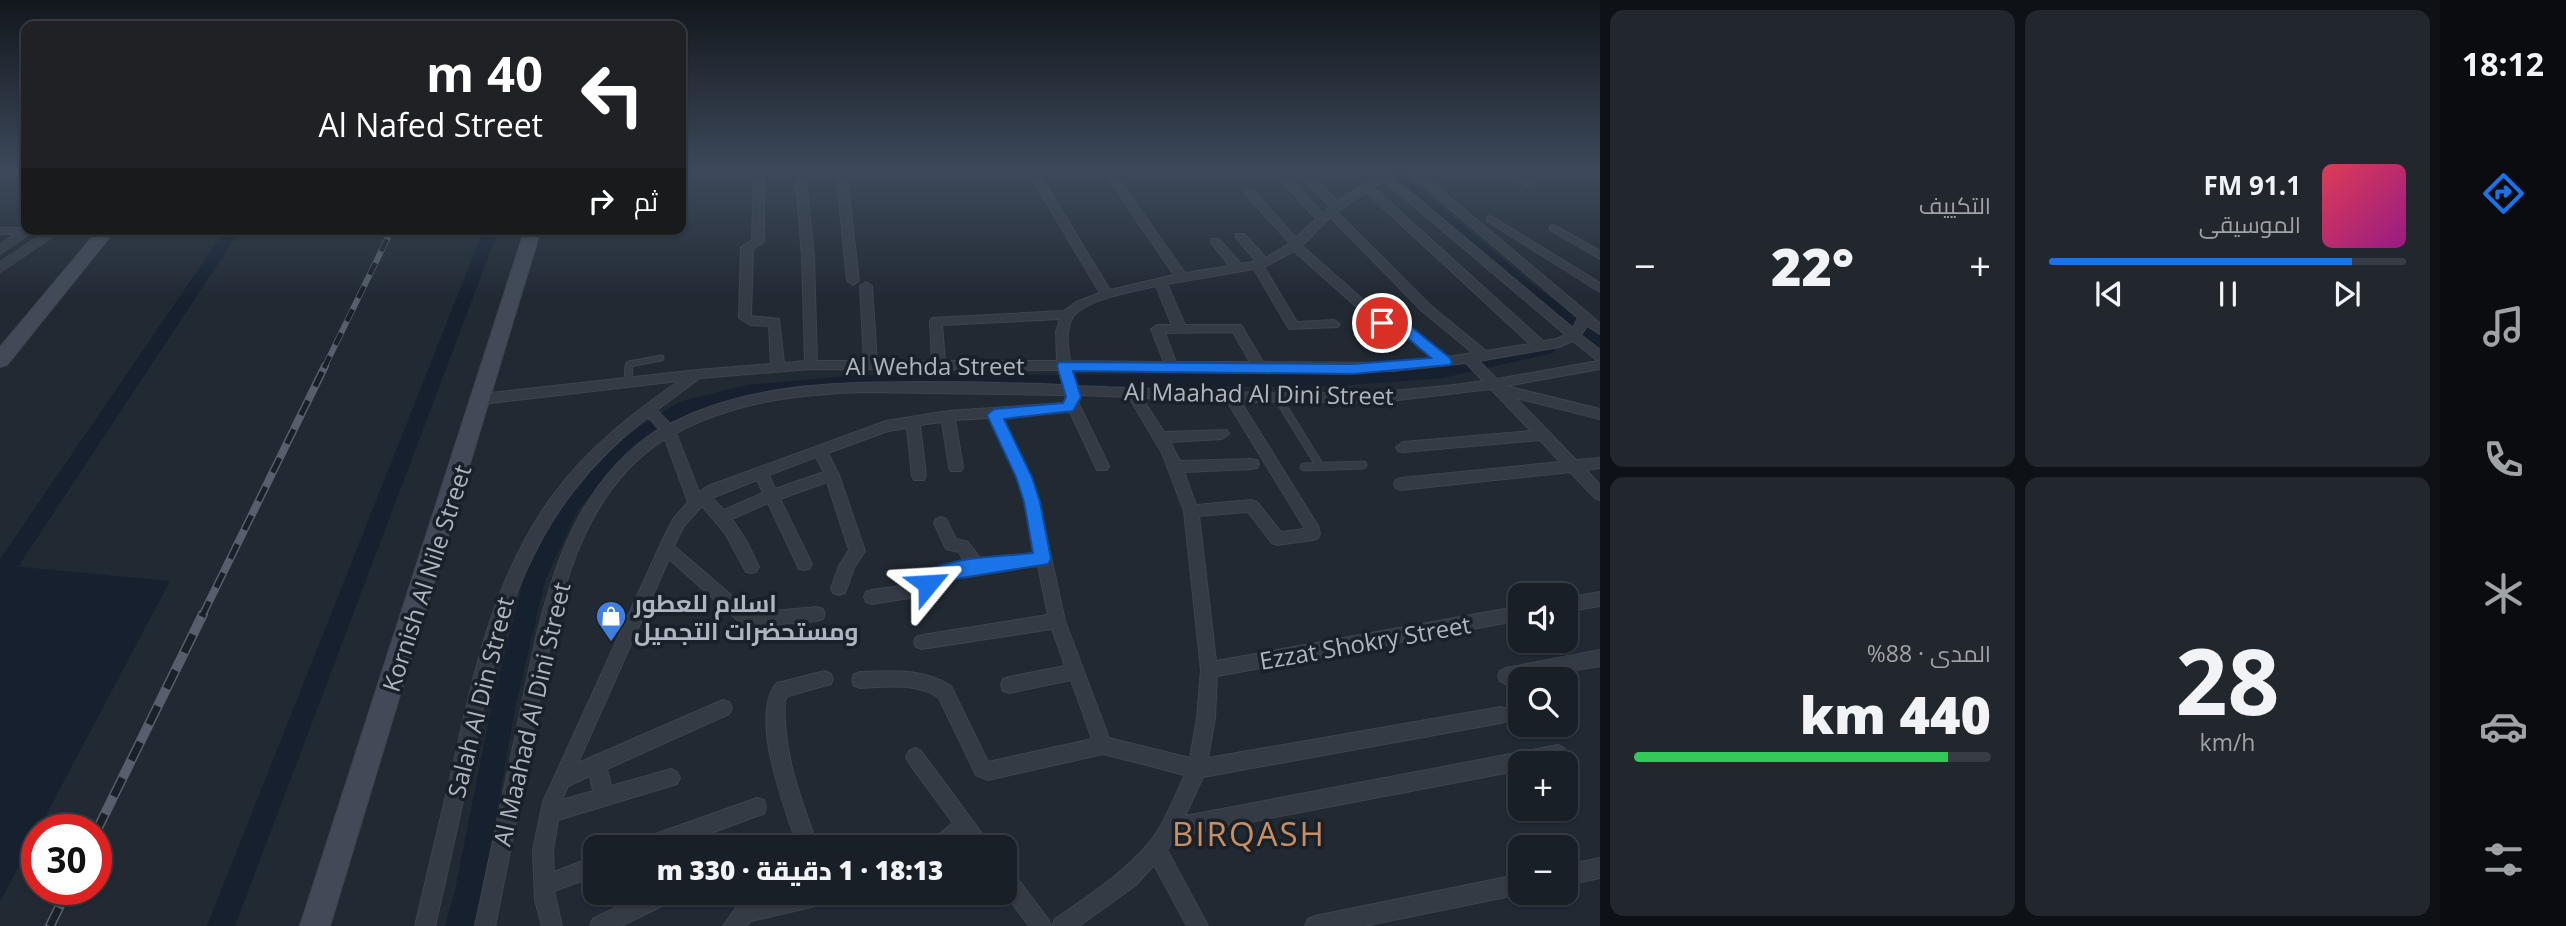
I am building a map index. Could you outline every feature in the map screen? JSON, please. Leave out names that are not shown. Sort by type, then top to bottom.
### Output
[{"type":"main road","points":[[0,343],[91,235]]},
{"type":"main road","points":[[0,360],[103,235]]},
{"type":"main road","name":"Kornish Al Nile Street","points":[[315,926],[531,235]]},
{"type":"street","points":[[758,213],[758,242],[747,247],[745,318],[750,321],[775,323],[778,366]]},
{"type":"street","points":[[804,213],[811,365]]},
{"type":"street","points":[[846,213],[853,281]]},
{"type":"street","points":[[1058,213],[1107,294]]},
{"type":"street","points":[[1137,213],[1183,279]]},
{"type":"street","points":[[1267,213],[1296,246],[1382,323],[1399,324],[1445,362]]},
{"type":"street","points":[[939,364],[936,321],[1068,315],[1088,300],[1107,294],[1260,264],[1296,246],[1330,213]]},
{"type":"street","points":[[1330,213],[1476,357],[1497,387],[1600,494]]},
{"type":"street","points":[[1395,213],[1539,346]]},
{"type":"street","points":[[1429,213],[1600,357]]},
{"type":"street","points":[[1461,213],[1600,330]]},
{"type":"street","points":[[1491,219],[1600,288]]},
{"type":"street","points":[[1554,228],[1600,256]]},
{"type":"street","points":[[0,231],[21,230]]},
{"type":"street","points":[[0,251],[22,235]]},
{"type":"street","points":[[0,270],[50,235]]},
{"type":"street","points":[[1240,236],[1260,264],[1293,326],[1334,324]]},
{"type":"street","points":[[1216,241],[1238,268]]},
{"type":"street","points":[[1161,284],[1180,328]]},
{"type":"street","points":[[866,286],[872,364]]},
{"type":"street","points":[[1068,315],[1063,338],[1071,396],[1102,466]]},
{"type":"street","points":[[1574,336],[1582,327],[1584,317]]},
{"type":"street","points":[[1172,367],[1157,331],[1162,328],[1237,328],[1260,368]]},
{"type":"street","name":"Al Wehda Street","points":[[482,399],[778,366],[939,364],[1353,369],[1445,362],[1559,343],[1574,336]]},
{"type":"street","name":"Al Maahad Al Dini Street","points":[[485,926],[548,618],[572,546],[589,511],[610,480],[637,452],[668,430],[741,402],[818,389],[1071,396],[1132,392],[1278,398],[1391,397],[1497,387],[1600,365]]},
{"type":"street","name":"Salah Al Din Street","points":[[425,926],[490,641],[508,586],[532,540],[559,498],[590,461],[648,409],[697,374]]},
{"type":"street","points":[[1497,387],[1600,414]]},
{"type":"street","points":[[1062,926],[1129,878],[1156,849],[1170,828],[1197,769],[1206,718],[1209,670],[1191,511],[1176,467],[1161,437],[1132,392]]},
{"type":"street","points":[[552,926],[544,885],[543,850],[550,813],[562,780],[680,518],[713,489],[886,426],[948,416],[1059,409],[1071,396]]},
{"type":"street","points":[[1191,511],[1252,506],[1277,540],[1314,534],[1231,396]]},
{"type":"street","points":[[648,409],[668,430],[698,500],[723,517],[740,540],[751,567]]},
{"type":"street","points":[[994,415],[1024,477],[1032,502],[1057,621],[1103,745]]},
{"type":"street","points":[[948,416],[956,467]]},
{"type":"street","points":[[913,420],[919,476]]},
{"type":"street","points":[[1161,437],[1222,434]]},
{"type":"street","points":[[1403,447],[1543,435]]},
{"type":"street","points":[[819,450],[832,475],[857,551],[842,577],[839,588]]},
{"type":"street","points":[[1401,484],[1600,463]]},
{"type":"street","points":[[1176,467],[1252,464]]},
{"type":"street","points":[[760,472],[804,564]]},
{"type":"street","points":[[723,517],[771,496],[832,475]]},
{"type":"street","points":[[941,523],[951,545],[963,546],[977,567]]},
{"type":"street","points":[[666,548],[750,620],[817,614]]},
{"type":"street","points":[[872,597],[922,589],[933,576],[977,567],[1042,559]]},
{"type":"street","points":[[1578,603],[1600,599]]},
{"type":"street","name":"Ezzat Shokry Street","points":[[1209,670],[1508,615]]},
{"type":"street","points":[[922,642],[1057,621]]},
{"type":"street","points":[[1507,676],[1600,658]]},
{"type":"street","points":[[1009,685],[1074,672]]},
{"type":"street","points":[[804,835],[778,757],[775,741],[777,697],[783,689],[825,679]]},
{"type":"street","points":[[860,680],[917,681],[937,686],[945,692],[982,769],[988,771],[1103,745],[1197,769],[1502,715]]},
{"type":"street","points":[[562,780],[723,708]]},
{"type":"street","points":[[915,757],[973,835]]},
{"type":"street","points":[[597,764],[604,798]]},
{"type":"street","points":[[1170,828],[1508,764]]},
{"type":"street","points":[[550,813],[671,778]]},
{"type":"street","points":[[680,835],[757,807]]},
{"type":"street","points":[[954,835],[966,825]]},
{"type":"street","points":[[1156,849],[1198,926]]},
{"type":"street","points":[[1578,873],[1600,868]]},
{"type":"street","points":[[544,885],[583,870]]},
{"type":"street","points":[[1315,926],[1508,887]]},
{"type":"street","points":[[1017,894],[1041,926]]},
{"type":"street","points":[[600,926],[643,905]]},
{"type":"street","points":[[733,926],[745,912],[776,905]]},
{"type":"lane","points":[[628,382],[629,364],[660,358]]},
{"type":"lane","points":[[1278,398],[1320,466]]},
{"type":"lane","points":[[1304,467],[1363,465]]},
{"type":"water","points":[[0,565],[170,581],[47,814],[21,814],[21,862],[0,902]]},
{"type":"waterway","points":[[1439,213],[1530,291],[1600,342]]},
{"type":"waterway","points":[[0,576],[230,235]]},
{"type":"waterway","points":[[221,926],[490,235]]},
{"type":"waterway","points":[[459,926],[469,890],[504,704],[535,578],[570,505],[623,447],[685,407],[747,391],[859,381],[1338,380],[1442,372],[1547,349]]},
{"type":"railway","points":[[324,368],[389,235]]},
{"type":"railway","points":[[202,616],[325,366]]},
{"type":"railway","points":[[105,814],[203,614]]},
{"type":"railway","points":[[50,926],[60,905]]},
{"type":"place","name":"اسلام للعطور ومستحضرات التجميل","points":[[611,643]]},
{"type":"district","name":"BIRQASH","points":[[1249,833]]},
{"type":"route","points":[[928,584],[929,578],[956,570],[1042,559],[1038,528],[1024,477],[994,415],[1067,408],[1074,397],[1065,366],[1353,369],[1445,362],[1399,324],[1382,323]]}]
